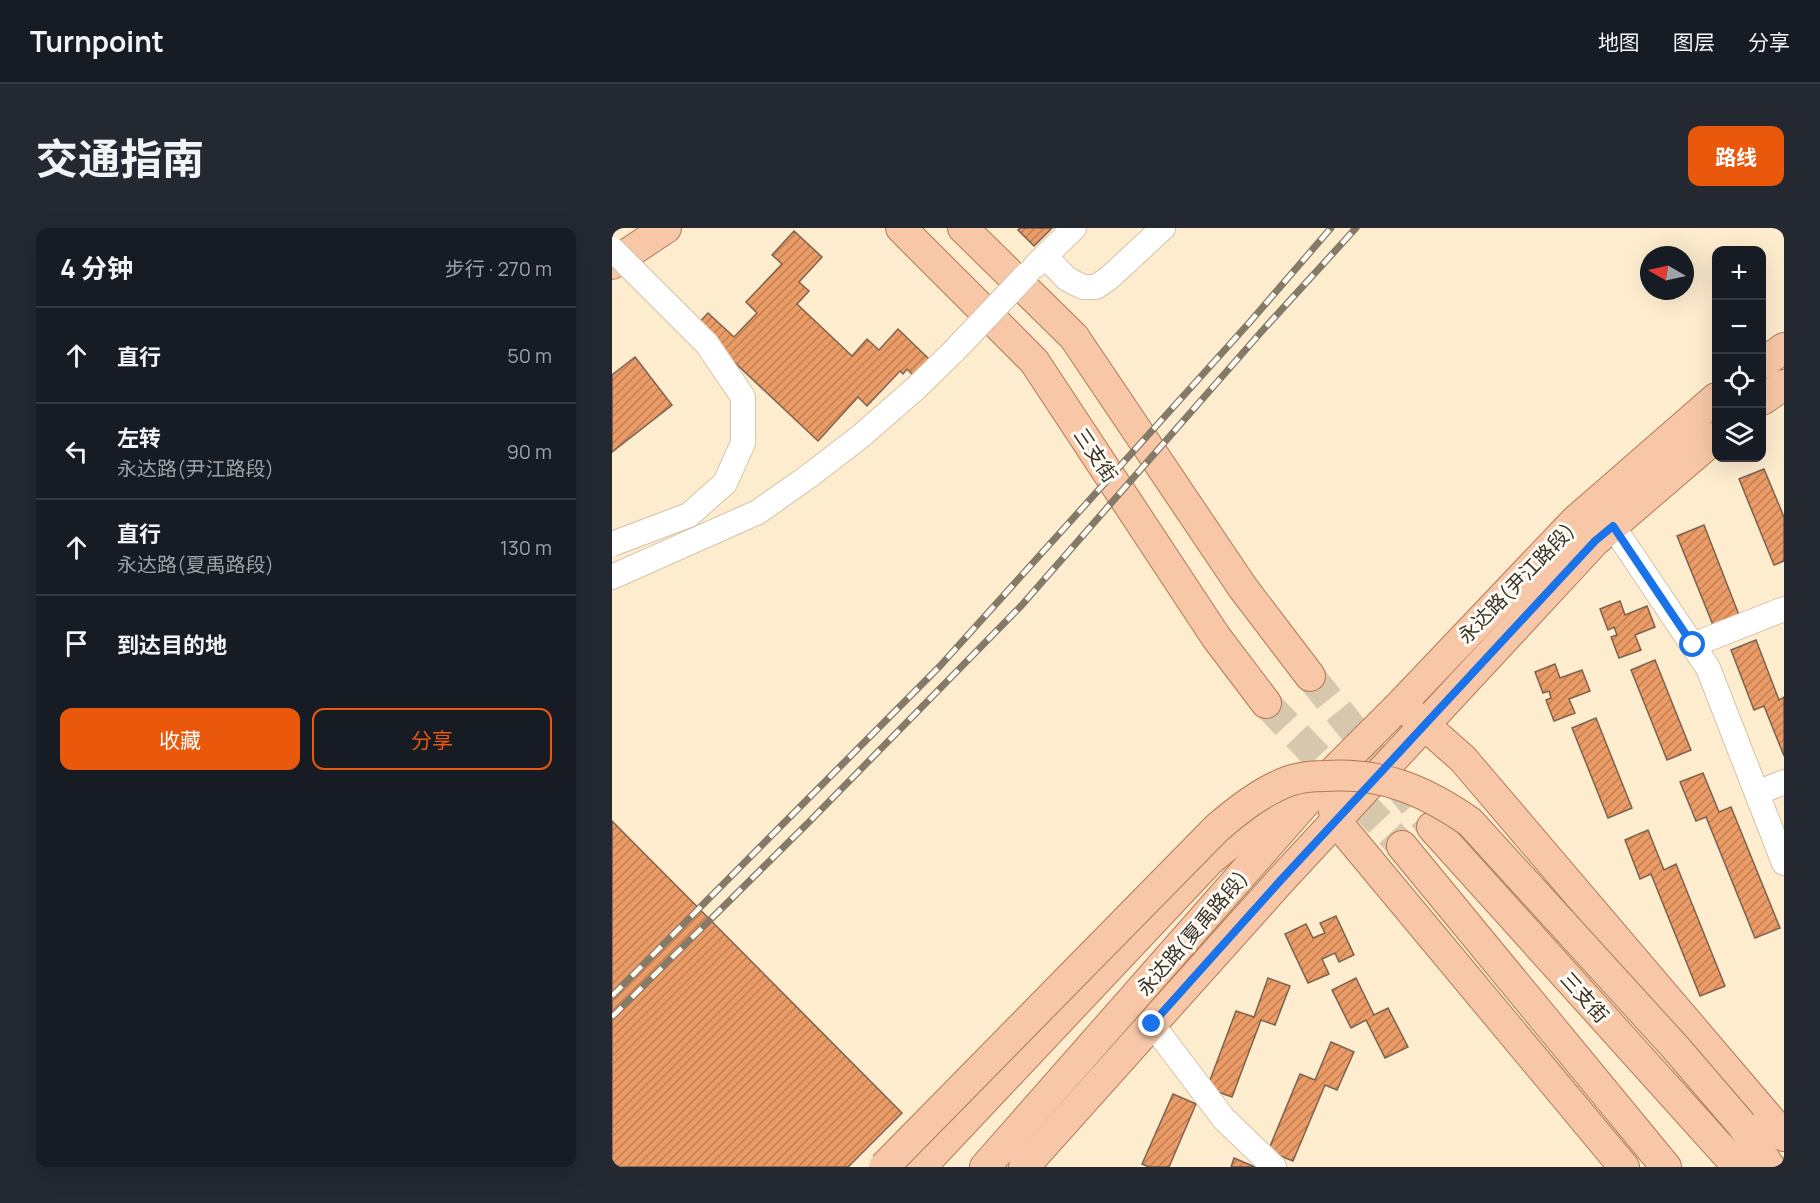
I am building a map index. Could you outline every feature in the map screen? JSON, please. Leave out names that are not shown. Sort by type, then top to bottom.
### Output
[{"type":"main road","points":[[615,257],[666,228]]},
{"type":"main road","name":"三支街","points":[[901,228],[1034,361],[1216,637],[1266,703]]},
{"type":"main road","points":[[963,228],[1074,337],[1243,588],[1310,676]]},
{"type":"main road","points":[[1766,361],[1784,348]]},
{"type":"main road","points":[[1766,397],[1784,385]]},
{"type":"main road","name":"永达路(尹江路段)","points":[[1326,779],[1401,704],[1575,521],[1712,401]]},
{"type":"main road","name":"永达路(尹江路段)","points":[[1425,725],[1595,541],[1712,440]]},
{"type":"main road","points":[[1401,704],[1463,759],[1784,1136]]},
{"type":"main road","name":"永达路(夏禹路段)","points":[[1024,1167],[1336,820],[1425,725]]},
{"type":"main road","points":[[884,1167],[1217,828],[1239,809],[1289,781],[1329,775],[1355,775],[1386,779],[1448,807],[1470,822],[1675,1047],[1742,1125],[1770,1167]]},
{"type":"main road","points":[[921,1167],[1210,860],[1294,795],[1326,779],[1336,820],[1624,1167]]},
{"type":"main road","name":"永达路(夏禹路段)","points":[[985,1167],[1326,779]]},
{"type":"main road","name":"三支街","points":[[1432,827],[1738,1167]]},
{"type":"main road","points":[[1402,846],[1666,1167]]},
{"type":"street","points":[[612,577],[758,512],[861,436],[954,351],[1074,228]]},
{"type":"street","points":[[1045,256],[1067,279],[1083,287],[1096,287],[1109,278],[1163,228]]},
{"type":"street","points":[[612,544],[689,515],[725,483],[743,443],[742,398],[707,344],[615,257]]},
{"type":"street","points":[[1597,502],[1708,668],[1784,863]]},
{"type":"street","points":[[1693,645],[1784,609]]},
{"type":"street","points":[[1756,793],[1784,782]]},
{"type":"street","points":[[1152,1024],[1224,1119],[1274,1167]]},
{"type":"building","points":[[1020,228],[1052,228],[1034,246],[1018,230]]},
{"type":"building","points":[[794,231],[822,257],[799,282],[809,291],[797,304],[852,356],[867,339],[879,350],[898,329],[929,359],[913,375],[907,369],[903,374],[900,371],[867,406],[858,397],[818,441],[696,326],[708,313],[734,337],[757,313],[746,302],[782,264],[772,255]]},
{"type":"building","points":[[635,357],[672,405],[612,452],[612,375]]},
{"type":"building","points":[[1764,469],[1784,517],[1784,561],[1774,565],[1739,479]]},
{"type":"building","points":[[1704,525],[1739,615],[1713,625],[1677,536]]},
{"type":"building","points":[[1620,601],[1625,615],[1647,606],[1655,627],[1635,635],[1641,650],[1619,658],[1611,637],[1617,635],[1614,627],[1608,630],[1600,609]]},
{"type":"building","points":[[1756,640],[1779,700],[1784,697],[1784,756],[1764,706],[1754,710],[1731,650]]},
{"type":"building","points":[[1655,660],[1691,750],[1667,760],[1631,670]]},
{"type":"building","points":[[1555,664],[1560,678],[1582,670],[1590,691],[1569,699],[1575,713],[1554,721],[1546,700],[1551,698],[1549,691],[1543,693],[1535,672]]},
{"type":"building","points":[[1596,718],[1632,808],[1608,818],[1572,728]]},
{"type":"building","points":[[1703,773],[1719,812],[1731,807],[1780,928],[1755,938],[1706,817],[1696,821],[1680,782]]},
{"type":"building","points":[[612,821],[902,1113],[848,1167],[612,1167]]},
{"type":"building","points":[[1648,830],[1664,870],[1676,864],[1725,986],[1700,996],[1651,874],[1640,879],[1625,840]]},
{"type":"building","points":[[1336,916],[1354,955],[1339,962],[1335,953],[1322,959],[1329,974],[1308,983],[1285,934],[1306,924],[1313,938],[1325,933],[1320,923]]},
{"type":"building","points":[[1268,978],[1290,986],[1275,1025],[1261,1020],[1232,1097],[1207,1088],[1236,1011],[1254,1017]]},
{"type":"building","points":[[1356,978],[1374,1015],[1388,1008],[1408,1047],[1385,1058],[1366,1020],[1351,1028],[1332,990]]},
{"type":"building","points":[[1331,1042],[1354,1052],[1337,1090],[1325,1085],[1293,1161],[1268,1151],[1300,1074],[1315,1080]]},
{"type":"building","points":[[1173,1094],[1196,1104],[1169,1167],[1149,1167],[1142,1164]]},
{"type":"building","points":[[1234,1158],[1255,1167],[1231,1167]]},
{"type":"tunnel","points":[[1310,676],[1432,827]]},
{"type":"tunnel","points":[[1266,703],[1402,846]]},
{"type":"railway","points":[[612,996],[940,666],[1249,323],[1331,228]]},
{"type":"railway","points":[[612,1017],[809,822],[1021,606],[1262,331],[1356,228]]},
{"type":"route","points":[[1152,1024],[1280,881],[1595,541],[1613,526],[1693,645]]}]
